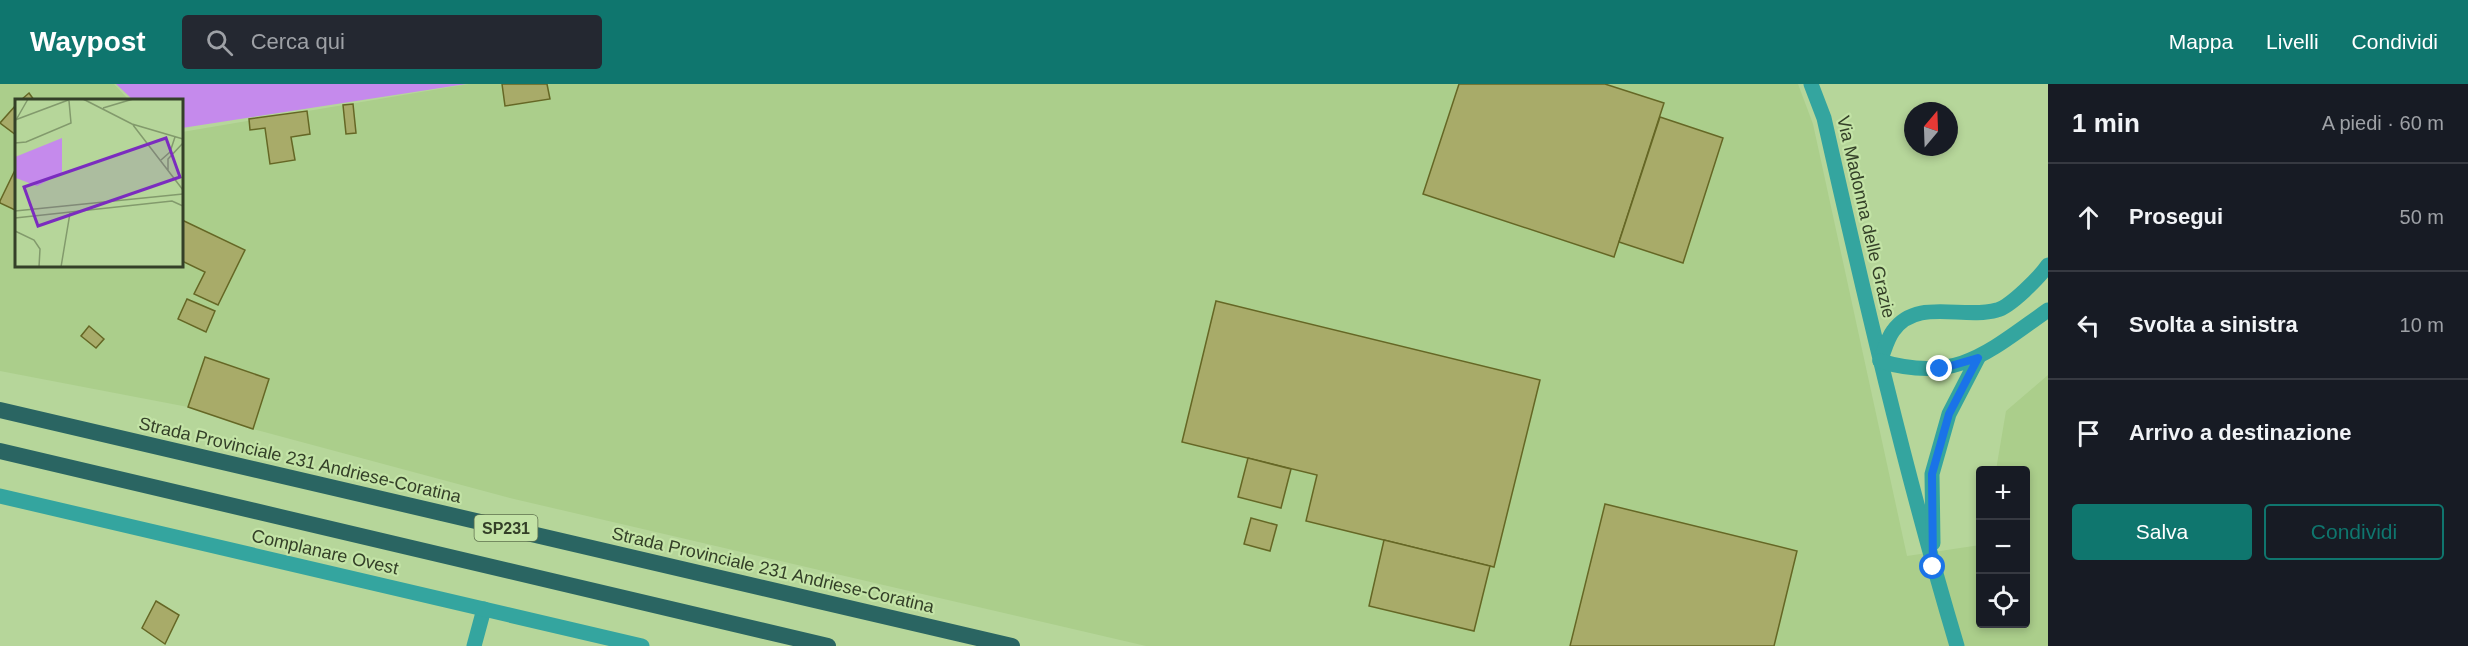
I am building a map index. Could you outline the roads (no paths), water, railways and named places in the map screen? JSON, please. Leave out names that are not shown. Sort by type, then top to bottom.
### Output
[{"type":"highway","name":"Strada Provinciale 231 Andriese-Coratina","points":[[0,410],[1012,646]]},
{"type":"highway","name":"SP231","points":[[0,451],[828,646]]},
{"type":"street","name":"Via Madonna delle Grazie","points":[[1811,84],[1824,118],[1880,361],[1933,567]]},
{"type":"street","points":[[2048,265],[2038,279],[1999,310],[1960,314],[1932,310],[1910,317],[1893,331],[1880,361],[1906,369],[1940,369],[1978,358],[2048,310]]},
{"type":"street","points":[[1957,646],[1933,567],[1932,474],[1949,414],[1978,358]]},
{"type":"street","name":"Complanare Ovest","points":[[0,496],[642,646]]},
{"type":"street","points":[[474,646],[484,609]]}]
